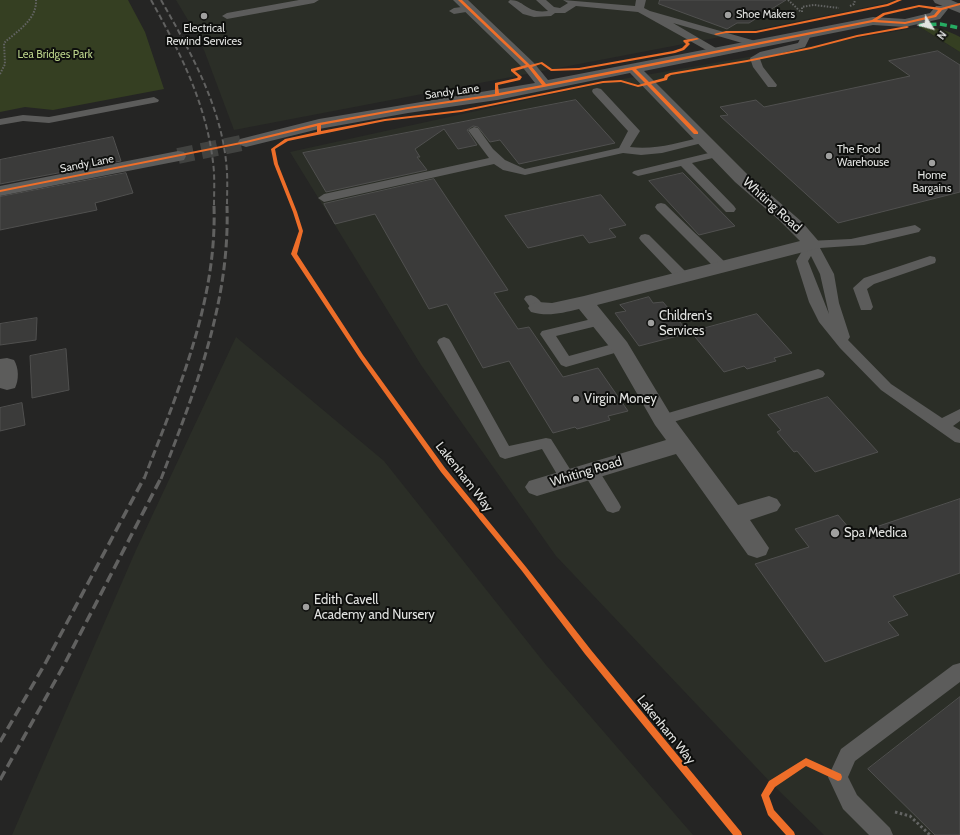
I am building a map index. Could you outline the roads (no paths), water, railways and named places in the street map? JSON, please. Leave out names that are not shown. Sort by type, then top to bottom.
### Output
[{"type":"street","points":[[461,6],[529,66],[546,86]]},
{"type":"street","points":[[948,6],[956,16],[960,18]]},
{"type":"street","name":"Sandy Lane","points":[[246,142],[319,124],[546,86],[873,21],[905,22],[935,16],[948,6]]},
{"type":"street","name":"Whiting Road","points":[[535,304],[552,309],[812,244],[798,227],[759,194],[702,140],[634,69]]},
{"type":"street","name":"Sandy Lane","points":[[0,191],[178,156]]},
{"type":"street","points":[[584,302],[620,347],[663,420],[757,548]]},
{"type":"street","name":"Whiting Road","points":[[537,487],[681,444]]},
{"type":"street","points":[[734,515],[769,505]]},
{"type":"lane","points":[[227,16],[314,0]]},
{"type":"lane","points":[[526,0],[540,12],[551,13]]},
{"type":"lane","points":[[541,0],[551,9],[562,11]]},
{"type":"lane","points":[[513,2],[530,15],[562,11],[571,2],[593,6],[643,7],[756,44]]},
{"type":"lane","points":[[643,7],[672,28],[697,39],[717,53]]},
{"type":"lane","points":[[772,84],[758,67],[755,58],[764,54],[802,45],[806,35]]},
{"type":"lane","points":[[597,90],[634,130],[623,150]]},
{"type":"lane","points":[[0,122],[24,118],[49,120],[154,100]]},
{"type":"lane","points":[[474,130],[495,160],[512,170],[525,172],[623,150],[641,152],[662,150],[702,140]]},
{"type":"lane","points":[[638,173],[717,154]]},
{"type":"lane","points":[[324,198],[495,160]]},
{"type":"lane","points":[[684,162],[730,209]]},
{"type":"lane","points":[[661,207],[722,267]]},
{"type":"lane","points":[[812,244],[834,246],[866,242],[915,229]]},
{"type":"lane","points":[[645,238],[683,277]]},
{"type":"lane","points":[[812,244],[802,260],[816,302],[826,322],[845,346],[886,387],[960,438]]},
{"type":"lane","points":[[812,244],[827,274],[832,303],[845,346]]},
{"type":"lane","points":[[866,307],[860,288],[869,280],[930,260]]},
{"type":"lane","points":[[600,321],[547,334],[566,362],[620,347]]},
{"type":"lane","points":[[444,342],[505,453],[546,443],[567,477]]},
{"type":"lane","points":[[663,420],[818,374]]},
{"type":"lane","points":[[943,425],[960,414]]},
{"type":"lane","points":[[590,470],[613,508]]},
{"type":"lane","points":[[883,835],[850,802],[838,777],[848,755],[960,671]]},
{"type":"tunnel","points":[[178,156],[246,142]]},
{"type":"railway","points":[[151,0],[172,38],[198,98],[213,162],[214,206]]},
{"type":"railway","points":[[161,0],[202,78],[217,119],[223,140],[226,161],[227,206]]},
{"type":"railway","points":[[144,479],[182,379],[193,346],[202,311],[209,277],[213,242],[214,206]]},
{"type":"railway","points":[[161,479],[186,413],[208,346],[223,277],[227,206]]},
{"type":"railway","points":[[0,742],[46,662],[144,478]]},
{"type":"railway","points":[[0,780],[64,665],[161,478]]},
{"type":"place","name":"Shoe Makers","points":[[728,15]]},
{"type":"place","name":"Electrical Rewind Services","points":[[204,16]]},
{"type":"place","name":"The Food Warehouse","points":[[829,156]]},
{"type":"place","name":"Home Bargains","points":[[932,163]]},
{"type":"place","name":"Children's Services","points":[[651,323]]},
{"type":"place","name":"Virgin Money","points":[[576,399]]},
{"type":"place","name":"Spa Medica","points":[[835,533]]},
{"type":"place","name":"Edith Cavell Academy and Nursery","points":[[306,607]]},
{"type":"park label","name":"Lea Bridges Park","points":[[55,55]]}]
